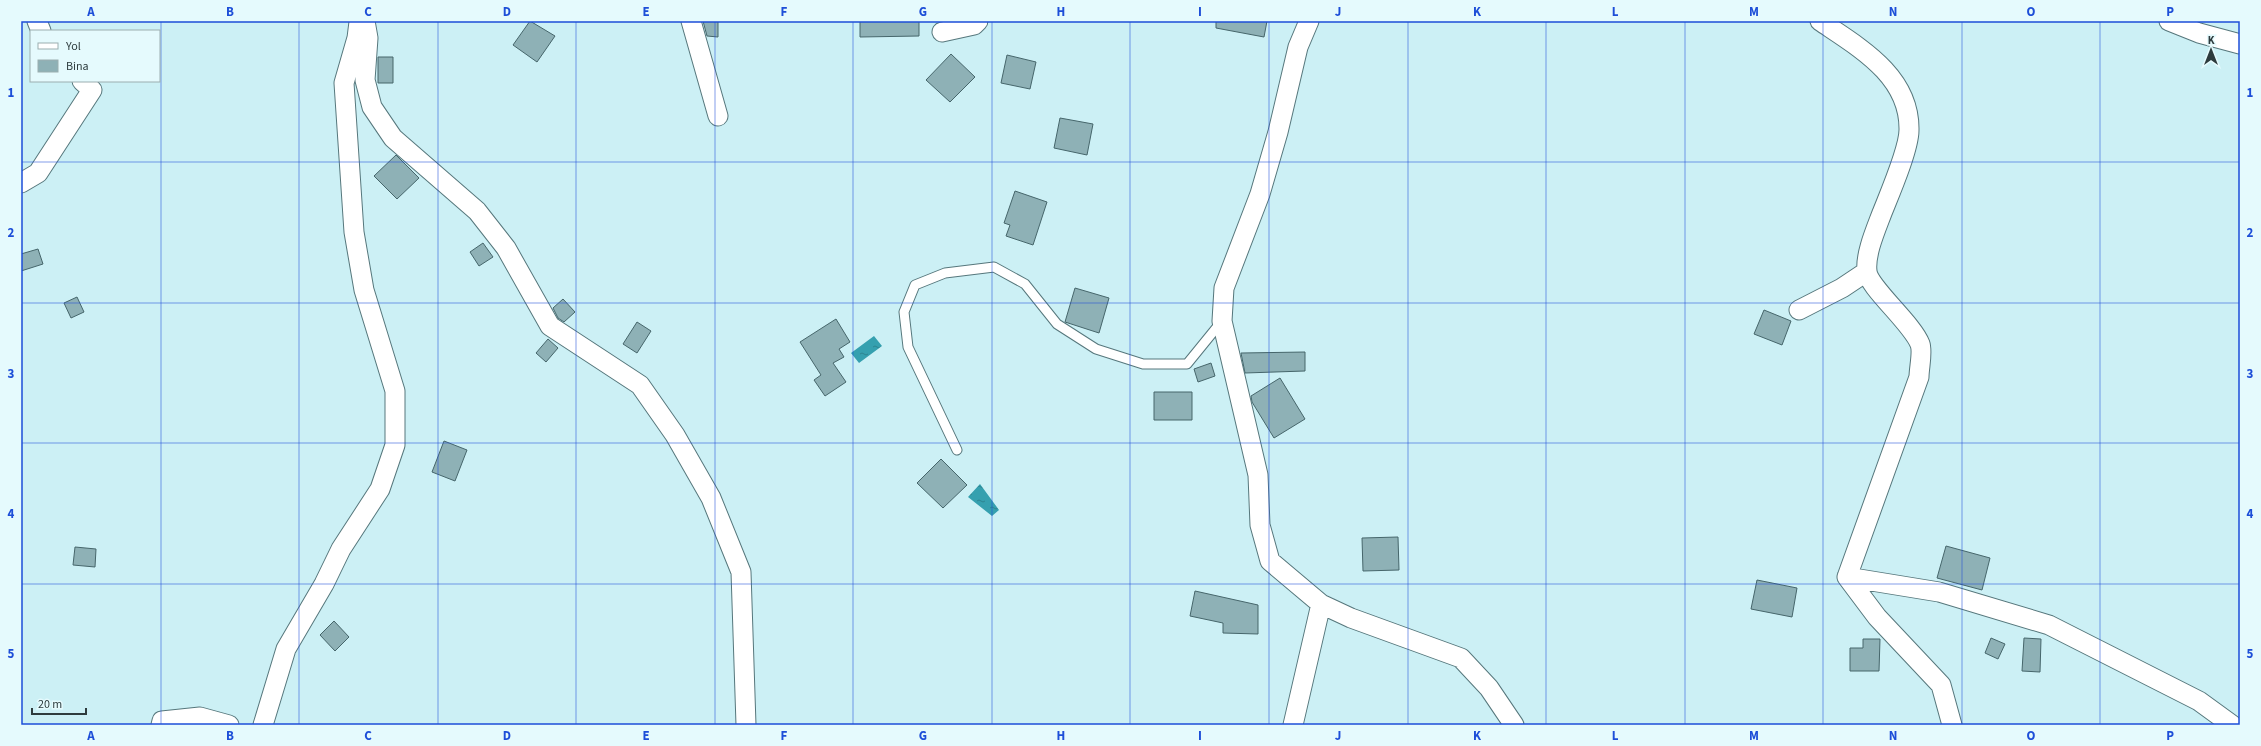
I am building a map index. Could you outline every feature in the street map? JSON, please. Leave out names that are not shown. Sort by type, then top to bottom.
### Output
[{"type":"street","points":[[263,725],[286,649],[324,584],[341,549],[380,489],[395,445],[395,391],[364,290],[354,232],[344,83],[357,38],[359,21]]},
{"type":"street","points":[[365,21],[368,38],[365,80],[372,107],[393,138],[477,211],[506,248],[550,326],[640,385],[675,435],[712,498],[741,572],[746,725]]},
{"type":"street","points":[[691,21],[718,116]]},
{"type":"street","points":[[942,32],[974,25],[978,21]]},
{"type":"street","points":[[1309,21],[1298,48],[1278,132],[1260,194],[1224,288],[1222,321],[1258,475],[1260,525],[1270,561],[1321,604],[1351,618],[1461,658],[1489,688],[1514,725]]},
{"type":"street","points":[[1820,21],[1881,64],[1906,102],[1910,131],[1900,165],[1871,244],[1866,272],[1877,290],[1898,312],[1920,344],[1918,377],[1847,576]]},
{"type":"street","points":[[2169,21],[2199,33],[2240,44]]},
{"type":"street","points":[[21,183],[38,173],[92,90],[83,82]]},
{"type":"street","points":[[1799,310],[1842,288],[1866,272]]},
{"type":"street","points":[[1847,576],[1877,617],[1941,685],[1952,725]]},
{"type":"street","points":[[1847,576],[1939,592],[2049,625],[2199,701],[2232,725]]},
{"type":"street","points":[[1293,725],[1321,604]]},
{"type":"street","points":[[161,725],[162,721],[200,717],[229,725]]},
{"type":"lane","points":[[957,450],[908,347],[904,312],[915,285],[945,273],[994,267],[1026,284],[1057,324],[1096,349],[1143,364],[1187,364],[1222,321]]},
{"type":"water","points":[[874,336],[882,346],[859,363],[851,353]]},
{"type":"water","points":[[980,484],[999,510],[992,516],[968,497]]},
{"type":"building","points":[[530,21],[555,36],[537,62],[513,45]]},
{"type":"building","points":[[703,21],[718,21],[718,37],[707,36]]},
{"type":"building","points":[[860,21],[919,21],[919,36],[860,37]]},
{"type":"building","points":[[1216,21],[1267,21],[1264,37],[1216,28]]},
{"type":"building","points":[[951,54],[975,77],[950,102],[926,80]]},
{"type":"building","points":[[1007,55],[1036,62],[1030,89],[1001,83]]},
{"type":"building","points":[[378,57],[393,57],[393,83],[378,83]]},
{"type":"building","points":[[1060,118],[1093,124],[1087,155],[1054,148]]},
{"type":"building","points":[[396,155],[419,178],[397,199],[374,176]]},
{"type":"building","points":[[1015,191],[1047,202],[1033,245],[1006,236],[1010,225],[1004,223]]},
{"type":"building","points":[[483,243],[493,257],[479,266],[470,252]]},
{"type":"building","points":[[38,249],[43,264],[21,271],[21,254]]},
{"type":"building","points":[[1075,288],[1109,298],[1099,333],[1065,322]]},
{"type":"building","points":[[77,297],[84,312],[71,318],[64,303]]},
{"type":"building","points":[[563,299],[575,312],[564,322],[558,318],[553,308]]},
{"type":"building","points":[[1764,310],[1791,321],[1782,345],[1754,334]]},
{"type":"building","points":[[836,319],[850,342],[839,349],[844,357],[833,363],[846,382],[825,396],[814,380],[821,375],[800,342]]},
{"type":"building","points":[[637,322],[651,331],[637,353],[623,344]]},
{"type":"building","points":[[548,339],[558,348],[546,362],[536,353]]},
{"type":"building","points":[[1305,352],[1305,371],[1245,373],[1241,353]]},
{"type":"building","points":[[1211,363],[1215,376],[1198,382],[1194,369]]},
{"type":"building","points":[[1280,378],[1305,419],[1274,438],[1252,402],[1251,396]]},
{"type":"building","points":[[1154,392],[1192,392],[1192,420],[1154,420]]},
{"type":"building","points":[[444,441],[467,450],[455,481],[432,472]]},
{"type":"building","points":[[941,459],[967,485],[943,508],[917,483]]},
{"type":"building","points":[[1398,537],[1399,570],[1363,571],[1362,538]]},
{"type":"building","points":[[1946,546],[1990,558],[1982,590],[1937,578]]},
{"type":"building","points":[[75,547],[96,549],[95,567],[73,565]]},
{"type":"building","points":[[1757,580],[1797,588],[1792,617],[1751,609]]},
{"type":"building","points":[[1195,591],[1258,605],[1258,634],[1223,633],[1223,623],[1190,616]]},
{"type":"building","points":[[334,621],[349,637],[335,651],[320,635]]},
{"type":"building","points":[[1991,638],[2005,644],[1998,659],[1985,653]]},
{"type":"building","points":[[2024,638],[2041,639],[2040,672],[2022,671]]},
{"type":"building","points":[[1863,639],[1880,639],[1879,671],[1850,671],[1850,648],[1863,648]]}]
